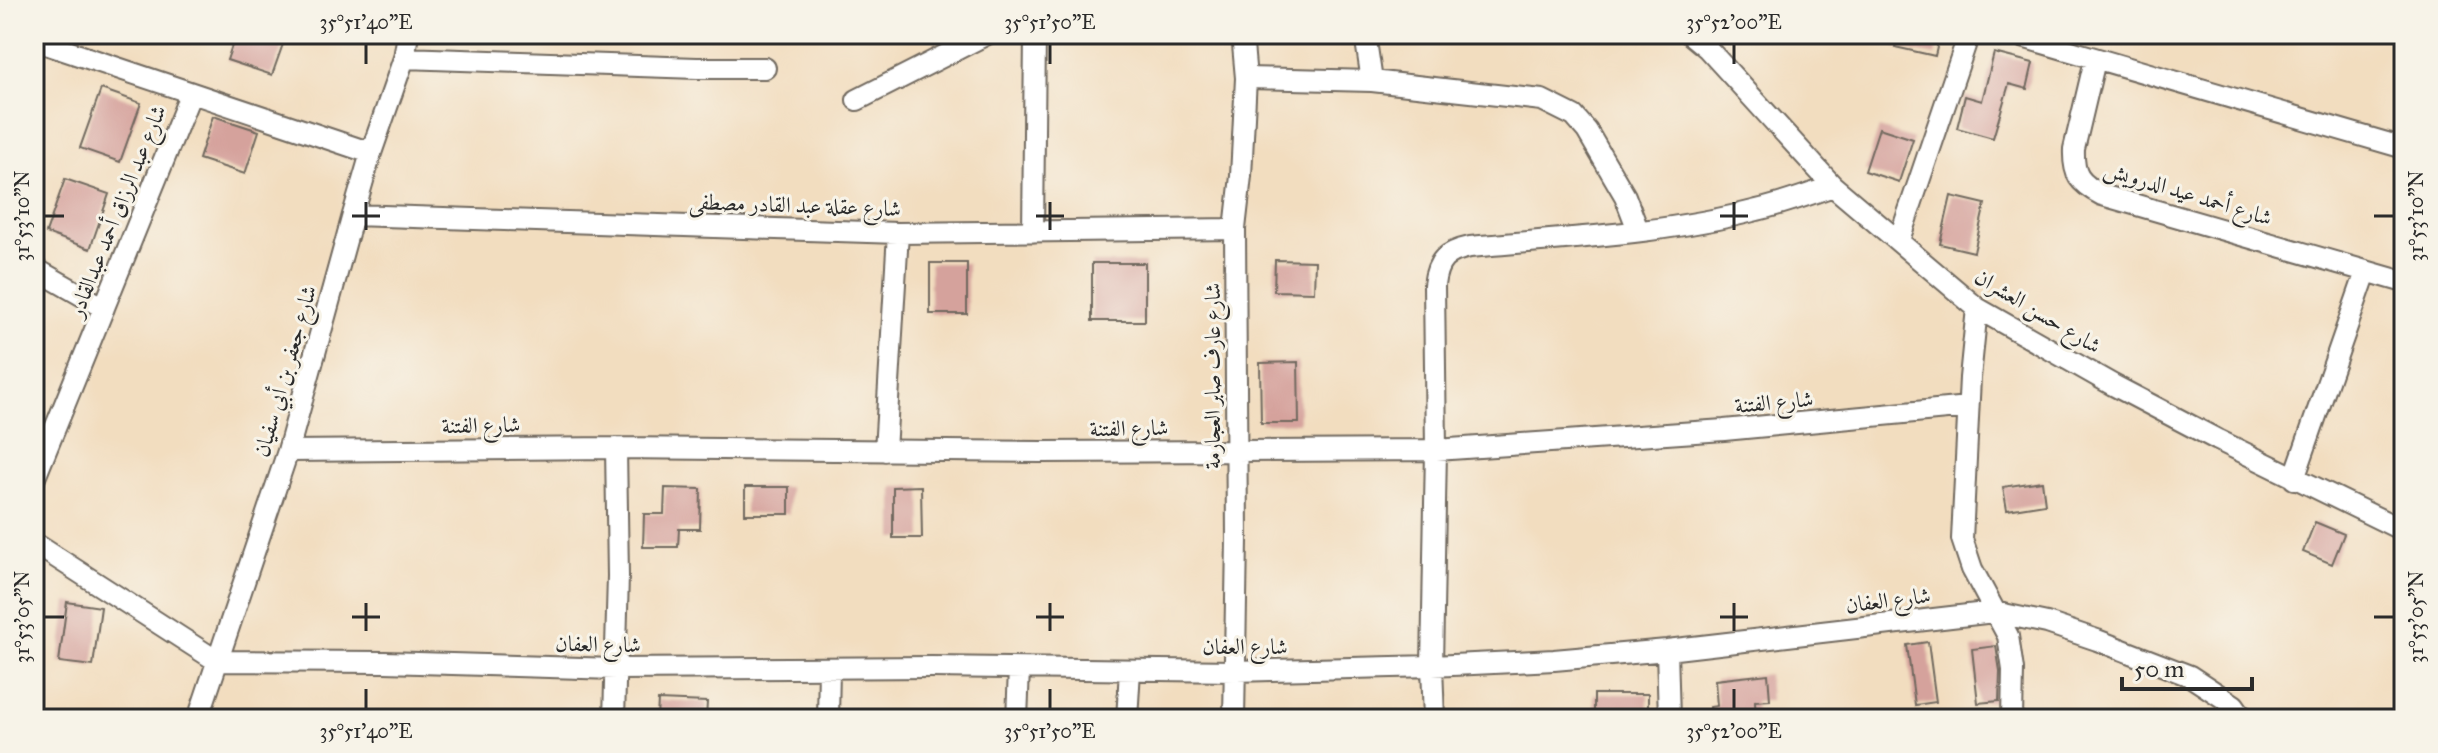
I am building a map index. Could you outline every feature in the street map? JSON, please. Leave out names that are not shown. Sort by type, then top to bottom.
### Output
[{"type":"street","name":"شارع جعفر بن أبي سفيان","points":[[198,719],[288,451],[353,215],[404,58],[408,34]]},
{"type":"street","points":[[857,100],[987,34]]},
{"type":"street","points":[[1033,232],[1035,34]]},
{"type":"street","name":"شارع عارف صابر العجارمة","points":[[1234,719],[1235,229],[1246,78],[1242,34]]},
{"type":"street","points":[[1365,34],[1372,81]]},
{"type":"street","name":"شارع حسن العشران","points":[[1690,34],[1712,41],[1833,186],[1977,308],[2126,392],[2294,479],[2404,531]]},
{"type":"street","points":[[1899,240],[1969,34]]},
{"type":"street","points":[[2012,34],[2404,148]]},
{"type":"street","points":[[34,40],[371,153]]},
{"type":"street","points":[[404,58],[765,68]]},
{"type":"street","name":"شارع أحمد عيد الدرويش","points":[[2095,60],[2073,163],[2079,180],[2087,187],[2102,195],[2404,282]]},
{"type":"street","points":[[1246,78],[1372,81],[1521,96],[1558,106],[1574,116],[1587,131],[1625,196],[1638,230]]},
{"type":"street","name":"شارع عبد الرزاق أحمد عبدالقادر","points":[[34,480],[191,93]]},
{"type":"street","points":[[1434,719],[1434,285],[1436,270],[1444,258],[1455,250],[1470,247],[1638,230],[1757,211],[1833,186]]},
{"type":"street","name":"شارع عقلة عبد القادر مصطفى","points":[[353,215],[898,233],[1235,229]]},
{"type":"street","points":[[885,451],[898,233]]},
{"type":"street","points":[[34,268],[104,308]]},
{"type":"street","points":[[2294,479],[2366,272]]},
{"type":"street","points":[[1977,308],[1968,407],[1962,539],[1972,569],[2008,636],[2013,670],[2012,719]]},
{"type":"street","name":"شارع الفتنة","points":[[288,451],[616,448],[1436,450],[1724,430],[1968,407]]},
{"type":"street","points":[[614,719],[618,576],[616,448]]},
{"type":"street","points":[[34,543],[217,661]]},
{"type":"street","name":"شارع العفان","points":[[217,661],[615,669],[1235,671],[1432,666],[1667,650],[1994,612],[2072,631],[2190,676],[2234,705],[2244,719]]},
{"type":"street","points":[[1667,650],[1669,719]]},
{"type":"street","points":[[828,719],[829,668]]},
{"type":"street","points":[[1017,719],[1019,669]]},
{"type":"street","points":[[1127,719],[1130,670]]},
{"type":"building","points":[[236,34],[252,34],[283,44],[272,75],[227,60]]},
{"type":"building","points":[[1898,34],[1940,34],[1935,56],[1895,47]]},
{"type":"building","points":[[1994,53],[2033,63],[2027,89],[2009,84],[1993,138],[1957,128],[1965,96],[1982,101]]},
{"type":"building","points":[[101,89],[141,103],[120,162],[80,148]]},
{"type":"building","points":[[213,116],[259,131],[245,174],[199,159]]},
{"type":"building","points":[[1879,128],[1913,139],[1899,182],[1865,171]]},
{"type":"building","points":[[65,179],[109,194],[90,249],[46,233]]},
{"type":"building","points":[[1951,196],[1985,204],[1974,252],[1940,244]]},
{"type":"building","points":[[1275,260],[1315,261],[1314,292],[1274,291]]},
{"type":"building","points":[[930,263],[967,263],[967,314],[930,314]]},
{"type":"building","points":[[1092,263],[1145,263],[1145,321],[1092,321]]},
{"type":"building","points":[[1298,362],[1299,423],[1261,423],[1260,363]]},
{"type":"building","points":[[2042,481],[2045,504],[2007,510],[2003,487]]},
{"type":"building","points":[[921,486],[922,538],[893,538],[893,487]]},
{"type":"building","points":[[745,487],[789,487],[789,514],[745,514]]},
{"type":"building","points":[[665,488],[701,489],[700,529],[679,529],[678,547],[643,547],[644,514],[664,514]]},
{"type":"building","points":[[2315,522],[2344,534],[2332,564],[2303,552]]},
{"type":"building","points":[[67,602],[101,607],[93,666],[59,662]]},
{"type":"building","points":[[1928,642],[1936,702],[1915,705],[1907,645]]},
{"type":"building","points":[[1996,646],[2000,671],[1999,701],[1978,703],[1972,649]]},
{"type":"building","points":[[1768,674],[1770,700],[1755,701],[1756,719],[1711,719],[1710,707],[1717,706],[1715,680]]},
{"type":"building","points":[[1594,694],[1648,694],[1648,719],[1594,719]]},
{"type":"building","points":[[658,700],[707,702],[706,719],[657,719]]}]
